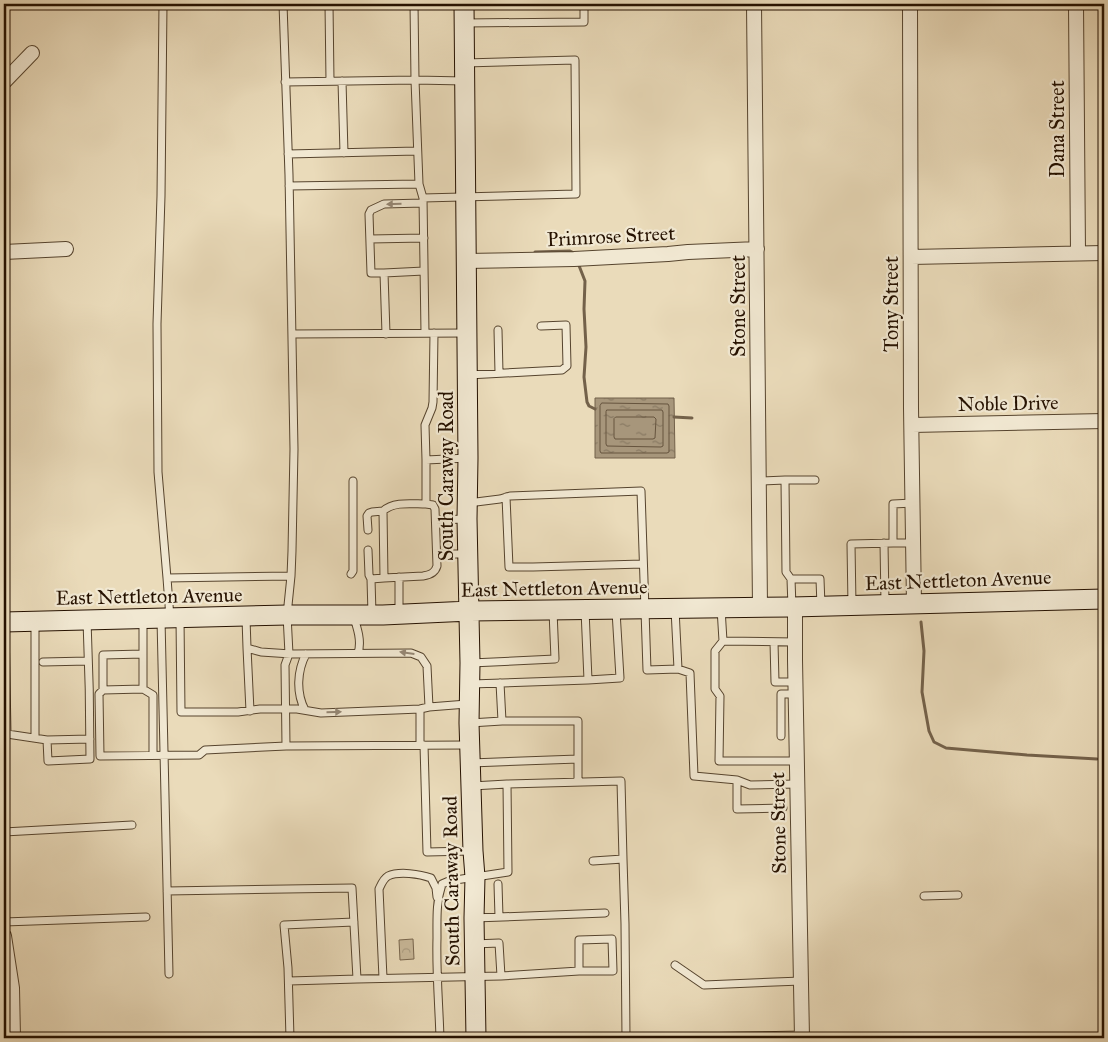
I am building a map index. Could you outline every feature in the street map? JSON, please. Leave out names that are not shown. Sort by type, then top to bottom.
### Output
[{"type":"main road","name":"South Caraway Road","points":[[464,4],[467,511],[470,611],[469,723],[475,877],[476,1038]]},
{"type":"main road","name":"East Nettleton Avenue","points":[[5,622],[287,615],[372,615],[470,611],[794,607],[1104,598]]},
{"type":"street","name":"Stone Street","points":[[754,4],[760,607]]},
{"type":"street","name":"Tony Street","points":[[910,4],[914,604]]},
{"type":"street","name":"Dana Street","points":[[1076,4],[1078,253]]},
{"type":"street","points":[[4,82],[32,53]]},
{"type":"street","points":[[4,252],[66,249]]},
{"type":"street","name":"Primrose Street","points":[[466,261],[574,259],[757,249]]},
{"type":"street","points":[[911,257],[1104,253]]},
{"type":"street","name":"Noble Drive","points":[[912,425],[1104,421]]},
{"type":"street","name":"Stone Street","points":[[794,607],[802,1036]]},
{"type":"street","points":[[4,936],[13,1038]]},
{"type":"lane","points":[[163,4],[161,196],[157,324],[158,472],[167,578],[163,618],[169,974]]},
{"type":"lane","points":[[283,4],[289,186],[294,449],[292,561],[287,615],[289,654],[285,665],[286,746]]},
{"type":"lane","points":[[329,4],[330,81]]},
{"type":"lane","points":[[414,4],[419,184],[423,200],[425,333]]},
{"type":"lane","points":[[465,24],[584,22],[584,4]]},
{"type":"lane","points":[[285,82],[415,80],[465,72],[575,60],[576,194],[423,200],[384,204],[371,210],[369,214],[371,273],[424,271]]},
{"type":"lane","points":[[342,81],[344,153]]},
{"type":"lane","points":[[288,154],[418,151]]},
{"type":"lane","points":[[289,186],[419,184]]},
{"type":"lane","points":[[370,239],[424,238]]},
{"type":"lane","points":[[384,273],[386,334]]},
{"type":"lane","points":[[467,375],[562,370],[567,366],[566,325],[541,326]]},
{"type":"lane","points":[[498,330],[499,373]]},
{"type":"lane","points":[[292,334],[467,333]]},
{"type":"lane","points":[[426,504],[425,425],[433,402],[434,334]]},
{"type":"lane","points":[[426,460],[468,458]]},
{"type":"lane","points":[[785,480],[786,572],[791,579],[794,607]]},
{"type":"lane","points":[[759,481],[815,480]]},
{"type":"lane","points":[[351,574],[353,571],[353,481]]},
{"type":"lane","points":[[436,520],[510,496],[640,491],[647,670],[678,669],[690,673],[694,776],[737,780],[750,785],[797,784]]},
{"type":"lane","points":[[506,497],[508,567],[643,564]]},
{"type":"lane","points":[[893,543],[893,504],[913,503]]},
{"type":"lane","points":[[368,530],[368,513],[383,511],[387,507],[403,504],[435,506],[436,570],[424,576],[372,578]]},
{"type":"lane","points":[[383,511],[384,578]]},
{"type":"lane","points":[[852,605],[851,544],[913,543]]},
{"type":"lane","points":[[884,544],[885,604]]},
{"type":"lane","points":[[368,550],[369,575],[372,578],[372,615]]},
{"type":"lane","points":[[436,554],[468,554]]},
{"type":"lane","points":[[167,578],[290,576]]},
{"type":"lane","points":[[399,577],[400,614]]},
{"type":"lane","points":[[791,579],[820,579],[821,606]]},
{"type":"lane","points":[[675,608],[678,669]]},
{"type":"lane","points":[[721,608],[723,641],[715,650],[715,689],[720,696],[719,761],[797,761]]},
{"type":"lane","points":[[470,684],[620,678],[616,609]]},
{"type":"lane","points":[[470,663],[554,659],[554,610]]},
{"type":"lane","points":[[585,610],[588,680]]},
{"type":"lane","points":[[353,615],[360,640],[358,653]]},
{"type":"lane","points":[[246,616],[250,711]]},
{"type":"lane","points":[[143,689],[143,654],[163,618]]},
{"type":"lane","points":[[163,618],[181,712],[238,712],[260,709],[286,709],[320,713],[420,709],[469,703]]},
{"type":"lane","points":[[47,740],[48,761],[90,759],[87,620]]},
{"type":"lane","points":[[35,621],[36,738]]},
{"type":"lane","points":[[5,622],[5,734],[47,740],[90,739]]},
{"type":"lane","points":[[723,641],[795,642]]},
{"type":"lane","points":[[774,642],[775,682],[795,688]]},
{"type":"lane","points":[[247,648],[261,652],[289,654],[411,652],[421,657],[427,666],[429,707]]},
{"type":"lane","points":[[143,654],[103,654],[103,690],[99,694],[100,756],[199,754],[205,750],[286,746],[422,745],[471,754],[578,759]]},
{"type":"lane","points":[[305,710],[302,704],[299,677],[301,663],[306,654]]},
{"type":"lane","points":[[43,662],[88,661]]},
{"type":"lane","points":[[780,682],[781,736]]},
{"type":"lane","points":[[500,683],[502,721]]},
{"type":"lane","points":[[781,694],[795,688]]},
{"type":"lane","points":[[103,690],[143,689],[152,695],[153,754]]},
{"type":"lane","points":[[420,709],[426,852],[473,851]]},
{"type":"lane","points":[[469,723],[578,720],[578,782]]},
{"type":"lane","points":[[737,780],[737,809],[783,808]]},
{"type":"lane","points":[[472,786],[621,781],[626,1038]]},
{"type":"lane","points":[[437,909],[438,895],[442,884],[450,881],[508,872],[507,784]]},
{"type":"lane","points":[[4,832],[132,825]]},
{"type":"lane","points":[[594,861],[623,860]]},
{"type":"lane","points":[[382,978],[379,889],[381,884],[387,877],[399,874],[421,874],[431,878],[436,888],[440,1038]]},
{"type":"lane","points":[[498,884],[498,917]]},
{"type":"lane","points":[[167,891],[352,888],[357,979]]},
{"type":"lane","points":[[924,896],[958,895]]},
{"type":"lane","points":[[474,918],[605,913]]},
{"type":"lane","points":[[4,922],[146,917]]},
{"type":"lane","points":[[290,1038],[289,981],[284,924],[354,922]]},
{"type":"lane","points":[[289,981],[501,976],[579,971],[613,971],[612,939],[579,940],[579,971]]},
{"type":"lane","points":[[474,944],[499,943],[501,976]]},
{"type":"lane","points":[[612,953],[625,953]]},
{"type":"lane","points":[[675,965],[704,985],[801,981]]},
{"type":"lane","points":[[619,1038],[802,1036]]},
{"type":"green space","points":[[413,939],[414,959],[400,960],[399,940]]},
{"type":"water","points":[[595,398],[674,398],[675,458],[595,458]]},
{"type":"waterway","points":[[535,252],[570,251],[574,253]]},
{"type":"waterway","points":[[578,263],[585,281],[586,347],[584,377],[587,402],[589,406],[595,409]]},
{"type":"waterway","points":[[674,417],[692,418]]},
{"type":"waterway","points":[[921,622],[924,651],[922,692],[929,731],[934,742],[946,748],[1097,759]]}]
